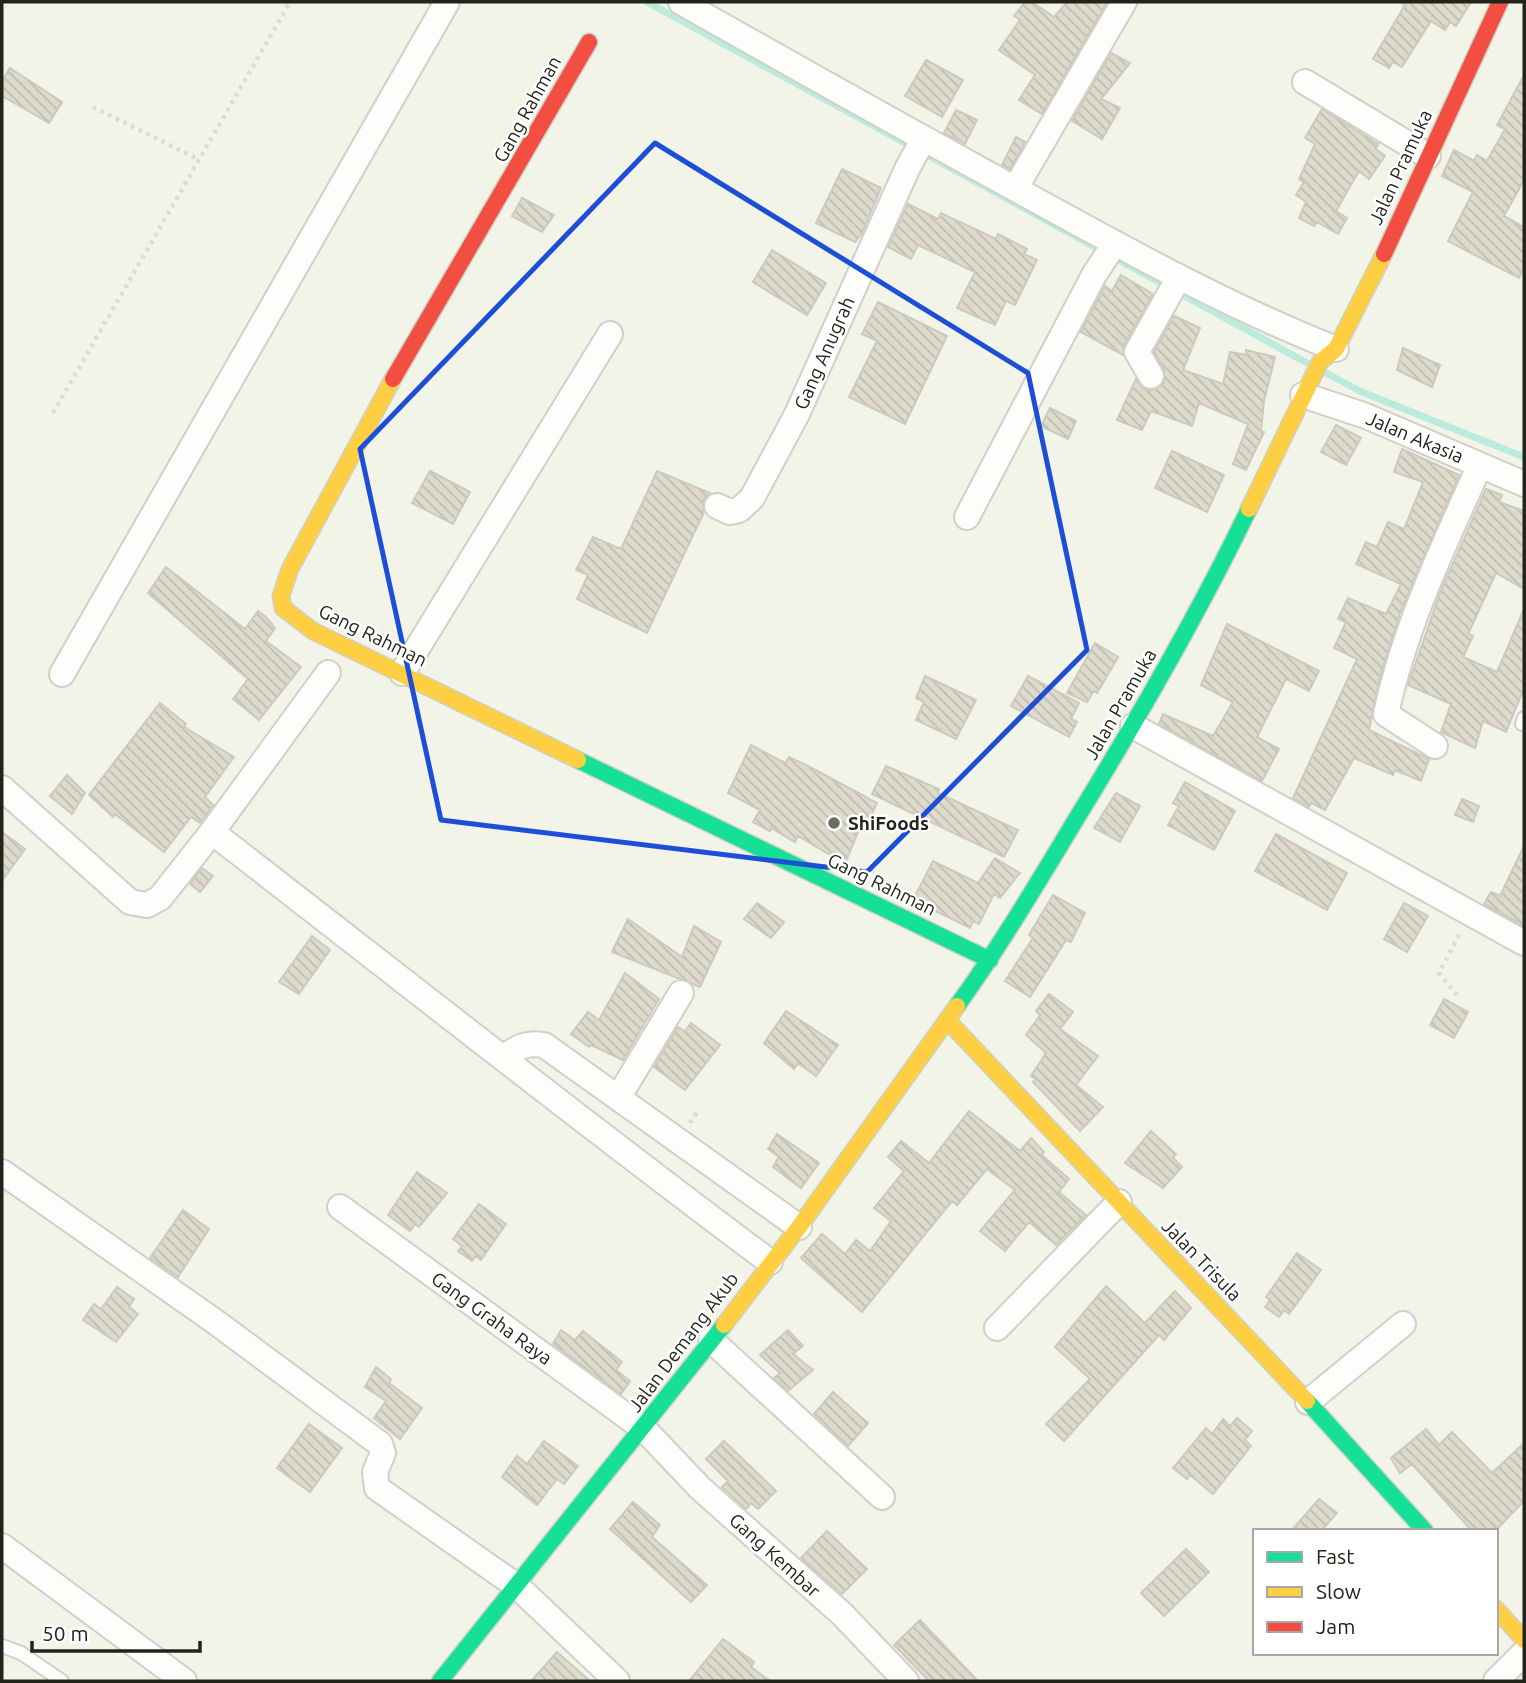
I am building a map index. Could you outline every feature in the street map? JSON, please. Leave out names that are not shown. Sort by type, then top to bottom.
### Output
[{"type":"street","points":[[62,674],[447,2]]},
{"type":"street","points":[[681,2],[922,142],[1015,189],[1105,258],[1171,290],[1261,320],[1328,356]]},
{"type":"street","points":[[1015,189],[1124,2]]},
{"type":"street","name":"Jalan Pramuka","points":[[947,1020],[990,960],[1133,726],[1222,565],[1306,391],[1373,279],[1500,2]]},
{"type":"street","name":"Gang Rahman","points":[[589,42],[357,442],[284,585],[283,608],[313,631],[990,960]]},
{"type":"street","points":[[1304,82],[1428,156]]},
{"type":"street","name":"Gang Anugrah","points":[[717,506],[730,512],[738,510],[752,498],[797,414],[908,167],[922,142]]},
{"type":"street","points":[[967,517],[1105,258]]},
{"type":"street","points":[[1151,376],[1137,352],[1171,290]]},
{"type":"street","points":[[402,673],[610,334]]},
{"type":"street","name":"Jalan Akasia","points":[[1306,391],[1524,484]]},
{"type":"street","points":[[1436,746],[1386,714],[1398,662],[1419,599],[1480,465]]},
{"type":"street","points":[[2,788],[100,877],[138,905],[160,898],[212,832],[328,673]]},
{"type":"street","points":[[1133,726],[1524,943]]},
{"type":"street","points":[[212,832],[504,1057],[585,1125],[770,1262]]},
{"type":"street","points":[[618,1098],[681,993]]},
{"type":"street","name":"Jalan Trisula","points":[[947,1020],[1308,1402],[1423,1529]]},
{"type":"street","name":"Jalan Demang Akub","points":[[440,1681],[644,1429],[799,1227],[947,1020]]},
{"type":"street","points":[[504,1057],[521,1046],[531,1043],[544,1045],[799,1227]]},
{"type":"street","points":[[2,1172],[206,1315],[380,1444],[383,1453],[374,1478],[377,1488],[518,1587],[617,1681]]},
{"type":"street","points":[[997,1328],[1119,1202]]},
{"type":"street","name":"Gang Graha Raya","points":[[340,1207],[644,1429]]},
{"type":"street","points":[[1308,1402],[1403,1324]]},
{"type":"street","points":[[711,1340],[882,1497]]},
{"type":"street","name":"Gang Kembar","points":[[644,1429],[700,1488],[842,1614],[906,1681]]},
{"type":"street","points":[[2,1546],[184,1681]]},
{"type":"street","points":[[1498,1610],[1518,1621],[1524,1640]]},
{"type":"street","points":[[1496,1681],[1524,1653]]},
{"type":"lane","points":[[2,1646],[21,1653],[62,1681]]},
{"type":"path","points":[[53,413],[290,2]]},
{"type":"path","points":[[93,107],[198,159]]},
{"type":"path","points":[[1457,995],[1439,973],[1470,913]]},
{"type":"highlighted area","points":[[655,143],[1028,373],[1087,650],[867,872],[441,820],[360,449]]},
{"type":"building","points":[[1025,2],[1032,2],[1054,17],[1067,2],[1107,2],[1042,114],[1019,100],[1035,75],[999,50],[1020,20],[1014,16]]},
{"type":"building","points":[[1400,2],[1471,2],[1456,26],[1450,22],[1445,30],[1431,21],[1402,67],[1393,62],[1389,68],[1373,59],[1405,5]]},
{"type":"building","points":[[1111,53],[1130,63],[1101,99],[1120,108],[1102,139],[1072,121]]},
{"type":"building","points":[[926,60],[963,80],[942,117],[905,96]]},
{"type":"building","points":[[10,68],[62,102],[49,123],[2,96],[2,81]]},
{"type":"building","points":[[1524,75],[1524,180],[1504,216],[1524,227],[1524,267],[1519,278],[1448,241],[1473,192],[1442,176],[1454,150],[1474,161],[1477,155],[1487,161],[1505,129],[1497,125]]},
{"type":"building","points":[[1322,109],[1378,144],[1376,149],[1385,156],[1369,179],[1359,171],[1336,211],[1347,218],[1338,234],[1317,222],[1314,226],[1299,218],[1306,202],[1296,195],[1304,182],[1299,179],[1315,144],[1305,138]]},
{"type":"building","points":[[956,110],[977,120],[965,144],[944,133]]},
{"type":"building","points":[[1016,137],[1025,142],[1010,169],[1002,165]]},
{"type":"building","points":[[842,169],[881,188],[862,233],[855,242],[816,223]]},
{"type":"building","points":[[522,198],[554,215],[542,232],[512,216]]},
{"type":"building","points":[[908,204],[938,219],[941,213],[996,239],[998,234],[1027,249],[1024,254],[1037,260],[1015,305],[1006,301],[995,325],[957,308],[975,272],[918,245],[911,259],[888,247]]},
{"type":"building","points":[[772,250],[826,283],[807,315],[753,282]]},
{"type":"building","points":[[1121,275],[1153,294],[1124,345],[1123,355],[1081,332],[1105,286],[1112,291]]},
{"type":"building","points":[[878,302],[947,336],[905,424],[849,397],[877,341],[862,334]]},
{"type":"building","points":[[1174,316],[1200,328],[1183,370],[1223,384],[1230,352],[1246,355],[1246,350],[1275,357],[1264,401],[1261,431],[1264,432],[1246,470],[1233,464],[1248,424],[1199,403],[1192,426],[1151,411],[1142,430],[1117,420],[1136,379],[1143,388],[1150,391],[1164,383],[1164,369],[1154,352]]},
{"type":"building","points":[[1403,348],[1440,365],[1432,387],[1397,370]]},
{"type":"building","points":[[1050,408],[1076,421],[1068,439],[1041,426]]},
{"type":"building","points":[[1336,425],[1361,438],[1346,465],[1321,452]]},
{"type":"building","points":[[1402,449],[1459,475],[1400,613],[1380,677],[1369,730],[1429,759],[1421,781],[1395,770],[1393,775],[1354,758],[1325,810],[1311,803],[1309,807],[1293,798],[1357,659],[1334,648],[1346,622],[1338,619],[1348,598],[1386,614],[1401,584],[1356,564],[1366,542],[1377,547],[1388,522],[1404,529],[1423,482],[1394,472]]},
{"type":"building","points":[[1172,451],[1224,475],[1207,512],[1155,488]]},
{"type":"building","points":[[430,471],[470,492],[453,524],[412,503]]},
{"type":"building","points":[[657,471],[710,493],[703,500],[704,512],[647,633],[577,599],[588,575],[576,570],[593,537],[621,549]]},
{"type":"building","points":[[1486,489],[1502,495],[1499,502],[1524,511],[1524,589],[1496,573],[1468,634],[1473,636],[1463,657],[1497,672],[1524,609],[1524,688],[1506,732],[1483,721],[1475,748],[1441,732],[1451,704],[1408,685],[1440,593]]},
{"type":"building","points":[[166,567],[245,629],[258,611],[275,628],[266,641],[301,667],[259,720],[233,699],[248,679],[148,593]]},
{"type":"building","points":[[1227,624],[1319,671],[1309,691],[1286,679],[1257,737],[1279,749],[1262,781],[1159,724],[1163,714],[1213,736],[1233,702],[1201,685]]},
{"type":"building","points":[[1095,643],[1118,657],[1097,693],[1094,691],[1087,702],[1067,693]]},
{"type":"building","points":[[925,676],[976,700],[956,739],[916,720],[924,702],[916,698]]},
{"type":"building","points":[[1028,676],[1079,703],[1071,719],[1077,722],[1069,737],[1011,706]]},
{"type":"building","points":[[160,703],[186,724],[184,727],[234,757],[205,797],[213,805],[200,823],[191,817],[164,852],[115,814],[113,817],[89,795]]},
{"type":"building","points":[[751,745],[785,763],[789,757],[877,803],[869,820],[864,817],[847,859],[832,852],[830,855],[798,836],[795,842],[771,828],[770,831],[753,822],[760,810],[728,793]]},
{"type":"building","points":[[886,766],[939,789],[938,793],[1018,830],[1004,857],[872,794]]},
{"type":"building","points":[[67,775],[85,793],[72,814],[50,796]]},
{"type":"building","points":[[1185,782],[1235,811],[1214,850],[1168,825],[1179,806],[1173,803]]},
{"type":"building","points":[[1116,793],[1140,806],[1120,842],[1094,828]]},
{"type":"building","points":[[1462,799],[1479,806],[1473,822],[1455,815]]},
{"type":"building","points":[[2,832],[25,849],[2,881]]},
{"type":"building","points":[[1276,834],[1347,873],[1327,910],[1255,871]]},
{"type":"building","points":[[1524,846],[1524,926],[1484,904],[1491,892],[1500,896]]},
{"type":"building","points":[[995,858],[1020,873],[1000,898],[994,894],[979,924],[973,921],[970,928],[913,900],[933,861],[978,883]]},
{"type":"building","points":[[202,868],[213,876],[200,892],[190,884]]},
{"type":"building","points":[[1053,895],[1085,913],[1071,942],[1066,940],[1030,997],[1005,981],[1033,938],[1029,935]]},
{"type":"building","points":[[757,903],[784,922],[771,938],[744,919]]},
{"type":"building","points":[[1404,903],[1428,916],[1407,952],[1384,939]]},
{"type":"building","points":[[628,919],[682,957],[694,926],[721,942],[700,987],[612,952]]},
{"type":"building","points":[[312,936],[330,950],[299,994],[279,982]]},
{"type":"building","points":[[625,973],[659,999],[623,1060],[591,1045],[589,1047],[571,1034],[588,1012],[599,1020]]},
{"type":"building","points":[[1049,994],[1073,1012],[1060,1029],[1098,1056],[1076,1085],[1103,1107],[1080,1131],[1033,1082],[1036,1079],[1031,1076],[1046,1053],[1026,1035],[1040,1015],[1036,1011]]},
{"type":"building","points":[[1444,999],[1468,1012],[1454,1038],[1430,1025]]},
{"type":"building","points":[[786,1011],[838,1045],[816,1076],[798,1063],[794,1069],[764,1043]]},
{"type":"building","points":[[691,1023],[720,1045],[685,1090],[654,1067],[678,1027],[685,1031]]},
{"type":"building","points":[[969,1111],[1020,1151],[1031,1138],[1044,1152],[1042,1155],[1069,1179],[1059,1192],[1086,1215],[1056,1245],[1029,1222],[1005,1251],[980,1231],[1015,1190],[987,1169],[957,1205],[952,1201],[862,1312],[801,1258],[822,1234],[845,1254],[856,1240],[870,1251],[891,1221],[874,1208],[904,1171],[888,1157],[901,1141],[929,1163]]},
{"type":"building","points":[[1151,1131],[1176,1154],[1173,1158],[1182,1167],[1163,1188],[1125,1163]]},
{"type":"building","points":[[777,1134],[819,1163],[801,1188],[773,1167],[779,1157],[768,1149]]},
{"type":"building","points":[[417,1172],[447,1193],[419,1227],[415,1224],[410,1231],[388,1215]]},
{"type":"building","points":[[479,1204],[506,1224],[481,1260],[476,1256],[472,1261],[458,1251],[462,1246],[453,1239]]},
{"type":"building","points":[[183,1210],[209,1229],[178,1277],[150,1258]]},
{"type":"building","points":[[1297,1253],[1321,1270],[1289,1314],[1284,1310],[1279,1317],[1265,1307],[1270,1300],[1266,1297]]},
{"type":"building","points":[[1106,1286],[1145,1323],[1175,1291],[1191,1308],[1164,1340],[1159,1335],[1064,1441],[1046,1424],[1090,1379],[1055,1347]]},
{"type":"building","points":[[117,1287],[134,1299],[129,1307],[138,1314],[116,1342],[83,1320],[94,1304],[101,1309]]},
{"type":"building","points":[[561,1330],[575,1340],[583,1331],[622,1362],[616,1370],[630,1381],[621,1394],[553,1344]]},
{"type":"building","points":[[788,1330],[803,1346],[793,1354],[813,1370],[788,1391],[774,1378],[780,1373],[760,1355]]},
{"type":"building","points":[[376,1367],[391,1379],[389,1383],[422,1408],[400,1439],[374,1418],[386,1401],[365,1387]]},
{"type":"building","points":[[833,1392],[868,1423],[848,1446],[814,1414]]},
{"type":"building","points":[[1237,1418],[1252,1431],[1245,1440],[1251,1446],[1213,1494],[1190,1475],[1187,1479],[1173,1468],[1206,1428],[1212,1434],[1223,1419],[1230,1426]]},
{"type":"building","points":[[309,1424],[342,1448],[310,1492],[277,1468]]},
{"type":"building","points":[[1426,1429],[1439,1445],[1452,1432],[1492,1473],[1524,1443],[1524,1501],[1497,1529],[1470,1529],[1412,1464],[1400,1473],[1391,1458]]},
{"type":"building","points":[[544,1441],[578,1466],[564,1484],[557,1479],[537,1505],[502,1477],[517,1456],[527,1464]]},
{"type":"building","points":[[724,1441],[776,1491],[758,1509],[751,1503],[746,1509],[722,1487],[728,1481],[706,1459]]},
{"type":"building","points":[[1319,1499],[1337,1513],[1323,1529],[1293,1529]]},
{"type":"building","points":[[633,1502],[660,1525],[652,1537],[707,1585],[691,1602],[610,1529]]},
{"type":"building","points":[[827,1531],[867,1569],[842,1594],[801,1558]]},
{"type":"building","points":[[1186,1549],[1209,1572],[1164,1616],[1141,1593]]},
{"type":"building","points":[[920,1620],[978,1681],[929,1681],[894,1645]]},
{"type":"building","points":[[723,1639],[754,1662],[751,1667],[770,1681],[689,1681]]},
{"type":"building","points":[[557,1652],[590,1681],[531,1681]]},
{"type":"waterway","points":[[647,2],[1309,364]]},
{"type":"waterway","points":[[1326,373],[1362,392],[1524,457]]},
{"type":"traffic: fast","points":[[957,1006],[1018,915],[1121,745],[1166,668],[1249,509]]},
{"type":"traffic: fast","points":[[578,760],[990,960]]},
{"type":"traffic: fast","points":[[440,1681],[724,1325]]},
{"type":"traffic: fast","points":[[1307,1401],[1423,1529]]},
{"type":"traffic: slow","points":[[1249,509],[1320,362],[1336,349],[1384,254]]},
{"type":"traffic: slow","points":[[393,379],[290,569],[281,596],[283,608],[313,631],[578,760]]},
{"type":"traffic: slow","points":[[724,1325],[799,1227],[957,1006]]},
{"type":"traffic: slow","points":[[947,1020],[1307,1401]]},
{"type":"traffic: slow","points":[[1498,1611],[1524,1640]]},
{"type":"traffic: jam","points":[[1384,254],[1500,2]]},
{"type":"traffic: jam","points":[[393,379],[589,42]]},
{"type":"place","name":"ShiFoods","points":[[834,823]]}]
